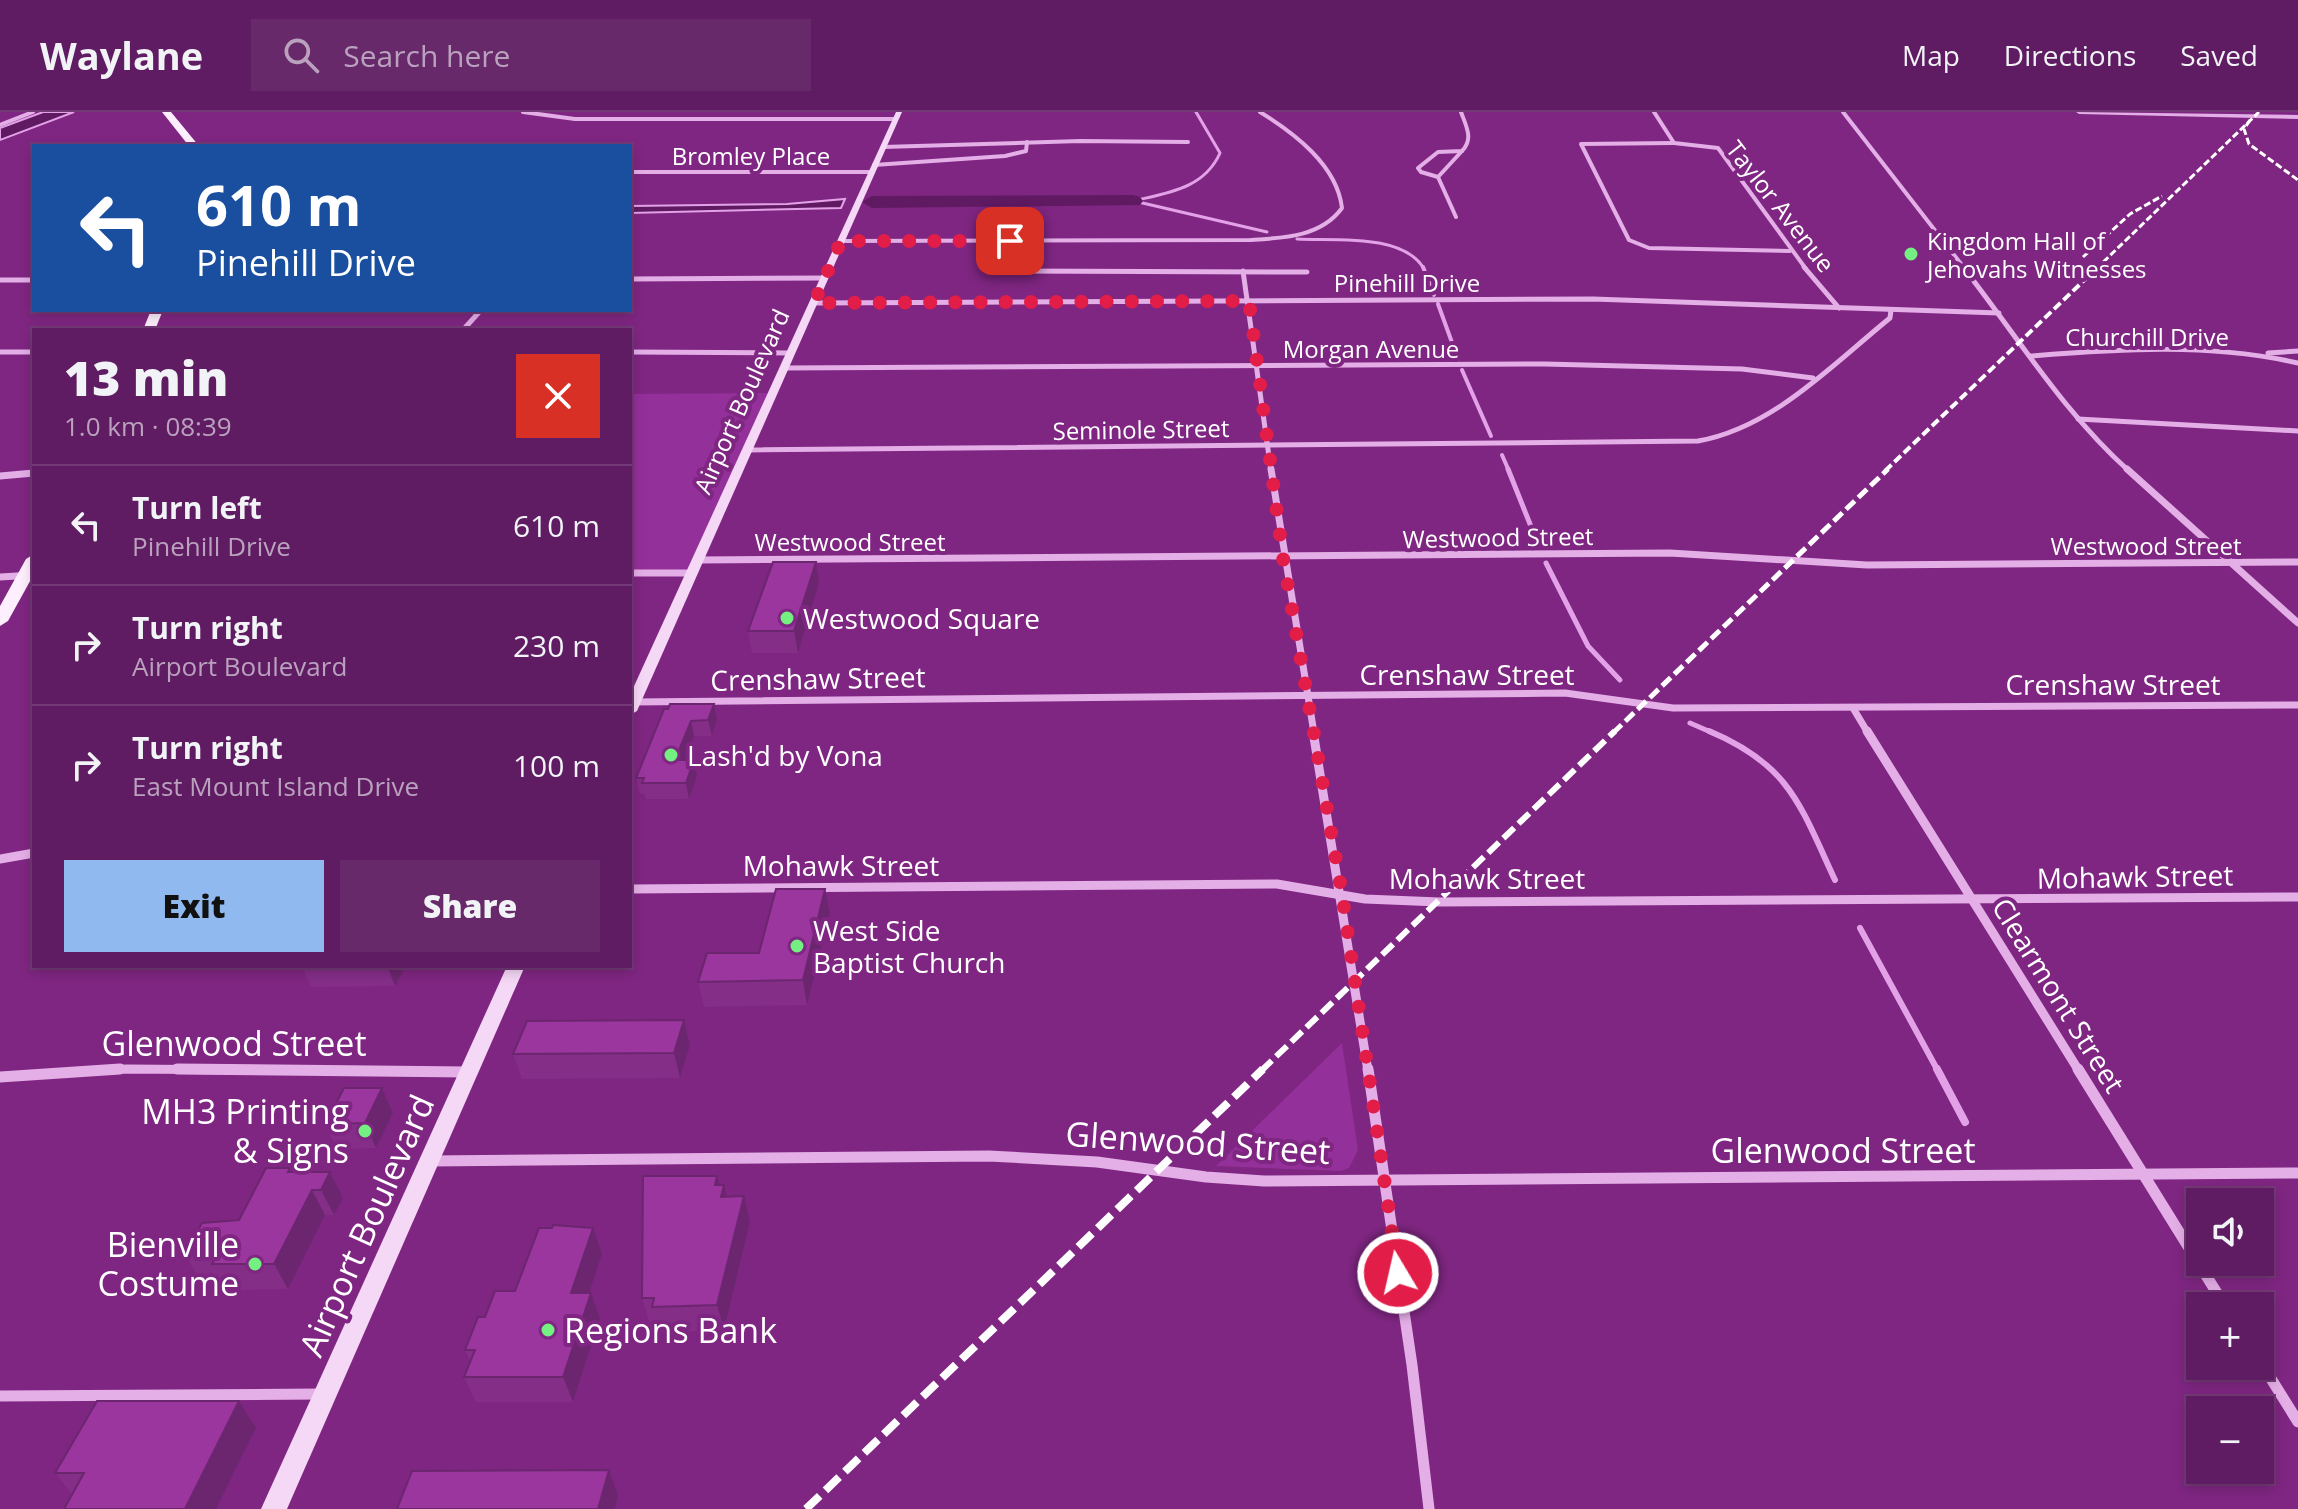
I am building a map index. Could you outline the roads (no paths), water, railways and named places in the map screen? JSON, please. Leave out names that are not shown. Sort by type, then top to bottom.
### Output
[{"type":"main road","points":[[166,112],[192,144]]},
{"type":"main road","name":"Airport Boulevard","points":[[632,707],[897,116]]},
{"type":"main road","points":[[0,621],[29,575]]},
{"type":"main road","name":"Airport Boulevard","points":[[274,1509],[515,968]]},
{"type":"street","points":[[0,125],[33,112]]},
{"type":"street","points":[[523,112],[575,119],[897,116]]},
{"type":"street","points":[[841,241],[1250,240],[1301,234],[1334,219],[1342,208],[1341,200],[1320,159],[1293,132],[1260,112]]},
{"type":"street","points":[[1438,177],[1470,141],[1461,112]]},
{"type":"street","points":[[1654,112],[1674,143]]},
{"type":"street","points":[[1843,112],[2102,447],[2298,623]]},
{"type":"street","points":[[2079,112],[2298,117]]},
{"type":"street","points":[[883,147],[1027,142],[1188,142]]},
{"type":"street","name":"Bromley Place","points":[[632,172],[873,169],[1005,156],[1026,151],[1027,142]]},
{"type":"street","name":"Taylor Avenue","points":[[1790,251],[1635,245],[1629,240],[1581,144],[1674,143],[1718,148],[1790,251],[1839,308]]},
{"type":"street","points":[[1456,217],[1438,177],[1421,172],[1418,168],[1438,152],[1462,151]]},
{"type":"street","points":[[1010,271],[1307,272]]},
{"type":"street","points":[[1243,271],[1283,558],[1342,894],[1412,1365],[1429,1509]]},
{"type":"street","points":[[632,279],[825,278]]},
{"type":"street","points":[[0,280],[32,280]]},
{"type":"street","name":"Pinehill Drive","points":[[814,303],[1593,299],[1999,313]]},
{"type":"street","points":[[1813,378],[1890,318],[1891,310]]},
{"type":"street","points":[[465,328],[479,312]]},
{"type":"street","name":"Churchill Drive","points":[[2031,356],[2087,351],[2298,351]]},
{"type":"street","points":[[0,352],[32,352]]},
{"type":"street","points":[[632,352],[790,353]]},
{"type":"street","name":"Churchill Drive","points":[[2263,353],[2298,363]]},
{"type":"street","name":"Morgan Avenue","points":[[783,368],[1630,365],[1754,370],[1813,378]]},
{"type":"street","name":"Seminole Street","points":[[748,450],[1604,444],[1726,435],[1759,419],[1813,378]]},
{"type":"street","points":[[2078,419],[2298,431]]},
{"type":"street","points":[[0,476],[32,473]]},
{"type":"street","name":"Westwood Street","points":[[632,573],[696,567],[1670,553],[1750,555],[1867,565],[2298,562]]},
{"type":"street","points":[[0,577],[29,575]]},
{"type":"street","name":"Crenshaw Street","points":[[632,707],[1565,693],[1673,708],[2298,705]]},
{"type":"street","name":"Clearmont Street","points":[[1853,708],[2216,1292]]},
{"type":"street","points":[[0,859],[32,853]]},
{"type":"street","name":"Mohawk Street","points":[[632,889],[1277,884],[1365,899],[1439,902],[2298,897]]},
{"type":"street","name":"Glenwood Street","points":[[0,1077],[127,1069],[469,1072]]},
{"type":"street","name":"Glenwood Street","points":[[429,1161],[989,1156],[1097,1162],[1206,1177],[1264,1181],[2298,1173]]},
{"type":"street","points":[[2272,1380],[2298,1422]]},
{"type":"street","points":[[0,1396],[325,1394]]},
{"type":"waterway","points":[[1133,201],[1183,188],[1204,175],[1213,165],[1220,153],[1196,112]]},
{"type":"waterway","points":[[872,202],[1133,201]]},
{"type":"waterway","points":[[1134,201],[1267,232]]},
{"type":"waterway","points":[[1297,239],[1385,244],[1414,257],[1424,269]]},
{"type":"waterway","points":[[1424,269],[1434,295]]},
{"type":"waterway","points":[[1438,304],[1458,359]]},
{"type":"waterway","points":[[1462,370],[1491,436]]},
{"type":"waterway","points":[[1502,455],[1509,471]]},
{"type":"waterway","points":[[1508,469],[1538,544]]},
{"type":"waterway","points":[[1546,563],[1588,646],[1620,680]]},
{"type":"waterway","points":[[1690,723],[1713,733]]},
{"type":"waterway","points":[[1709,731],[1736,744],[1775,773],[1801,809],[1835,880]]},
{"type":"waterway","points":[[1860,928],[1938,1071]]},
{"type":"waterway","points":[[1937,1069],[1965,1122]]},
{"type":"railway","points":[[2249,122],[2259,112]]},
{"type":"railway","points":[[2096,269],[2249,122]]},
{"type":"railway","points":[[2249,122],[2244,129],[2249,144],[2298,180]]},
{"type":"railway","points":[[2083,257],[2130,214],[2162,196]]},
{"type":"railway","points":[[1885,471],[2098,267]]},
{"type":"railway","points":[[1613,733],[1888,469]]},
{"type":"railway","points":[[1261,1071],[1615,731]]},
{"type":"railway","points":[[806,1509],[1263,1069]]},
{"type":"place","name":"Kingdom Hall of Jehovahs Witnesses","points":[[1911,254]]},
{"type":"place","name":"Westwood Square","points":[[787,618]]},
{"type":"place","name":"Lash'd by Vona","points":[[671,755]]},
{"type":"place","name":"West Side Baptist Church","points":[[797,946]]},
{"type":"place","name":"MH3 Printing & Signs","points":[[365,1131]]},
{"type":"place","name":"Bienville Costume","points":[[255,1264]]},
{"type":"place","name":"Regions Bank","points":[[548,1330]]}]
